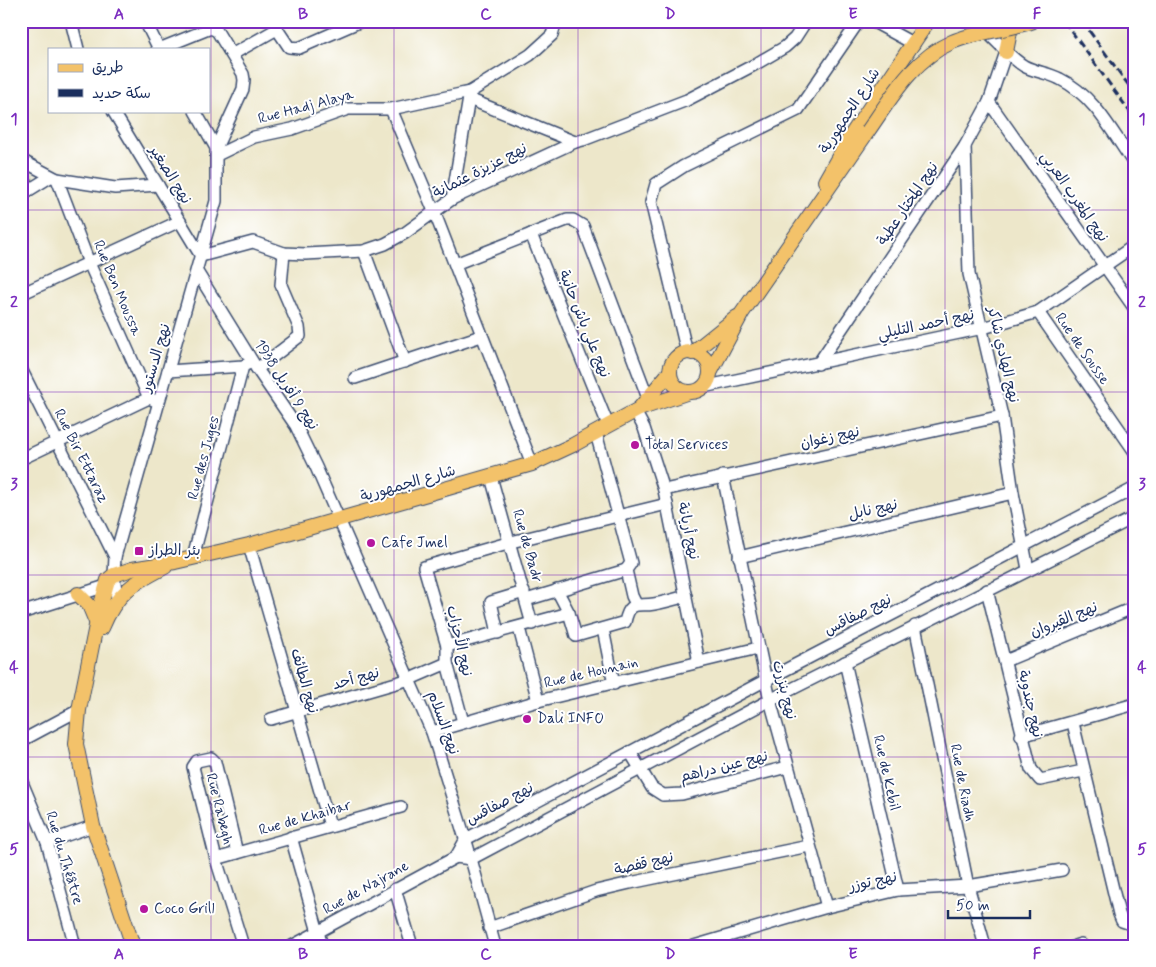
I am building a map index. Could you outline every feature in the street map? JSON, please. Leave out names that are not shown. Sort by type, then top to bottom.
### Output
[{"type":"main road","name":"شارع الجمهورية","points":[[805,222],[835,161],[928,21]]},
{"type":"main road","points":[[1006,52],[1012,21]]},
{"type":"main road","points":[[641,406],[703,387],[742,313],[909,73],[934,53],[952,42],[1034,21]]},
{"type":"main road","points":[[641,406],[670,372],[674,361],[690,353],[742,313]]},
{"type":"main road","points":[[690,353],[697,354],[707,362],[710,373]]},
{"type":"main road","points":[[670,372],[673,383],[683,391],[689,392]]},
{"type":"main road","name":"شارع الجمهورية","points":[[175,562],[249,546],[532,464],[596,433],[641,406]]},
{"type":"main road","points":[[133,946],[93,826],[76,744],[79,710],[93,647],[96,624],[110,580],[132,569],[175,562]]},
{"type":"main road","points":[[93,647],[117,598],[136,583],[175,562]]},
{"type":"main road","points":[[78,594],[89,605],[96,624]]},
{"type":"street","points":[[71,21],[78,48]]},
{"type":"street","points":[[145,21],[158,48]]},
{"type":"street","points":[[232,54],[277,25],[289,47],[299,48],[361,21]]},
{"type":"street","name":"Rue Hadj Alaya","points":[[217,152],[254,137],[292,130],[348,109],[390,109],[470,96],[530,55],[552,36],[556,21]]},
{"type":"street","name":"نهج عزيزة عثمانة","points":[[201,256],[253,242],[284,252],[332,254],[364,251],[384,244],[405,232],[452,199],[574,142],[599,135],[687,100],[746,70],[795,38],[806,21]]},
{"type":"street","points":[[690,353],[651,202],[656,184],[684,166],[798,110],[859,21]]},
{"type":"street","points":[[872,21],[914,44]]},
{"type":"street","points":[[972,21],[980,26],[1006,52],[1025,66],[1060,78],[1088,98],[1135,165]]},
{"type":"street","points":[[161,48],[210,28],[218,31],[243,74],[243,89],[217,152]]},
{"type":"street","name":"نهج المختار عطية","points":[[818,364],[965,146],[988,102],[1006,52]]},
{"type":"street","points":[[452,199],[470,96],[574,142]]},
{"type":"street","name":"نهج المغرب العربي","points":[[988,102],[1135,309]]},
{"type":"street","points":[[390,109],[434,211],[532,464]]},
{"type":"street","name":"نهج الصغير","points":[[114,112],[201,256]]},
{"type":"street","points":[[196,112],[217,152]]},
{"type":"street","name":"نهج الهادي شاكر","points":[[965,146],[967,262],[1002,416],[1013,493],[1028,569]]},
{"type":"street","name":"نهج الدستور","points":[[117,598],[110,580],[115,557],[153,400],[168,371],[216,201],[217,152]]},
{"type":"street","points":[[21,160],[54,178],[115,188],[158,185]]},
{"type":"street","points":[[21,195],[54,178]]},
{"type":"street","name":"Rue Ben Moussa","points":[[54,178],[89,263],[153,400]]},
{"type":"street","name":"نهج أريانة","points":[[455,264],[566,220],[578,222],[583,226],[641,406],[644,428],[664,490],[699,662]]},
{"type":"street","points":[[21,294],[180,221]]},
{"type":"street","name":"نهج علي باش حانبة","points":[[531,234],[608,425]]},
{"type":"street","name":"نهج أحمد التليلي","points":[[703,387],[983,328],[1038,312],[1135,245]]},
{"type":"street","points":[[364,251],[405,362]]},
{"type":"street","points":[[168,371],[251,366],[300,336],[299,327],[281,285],[284,252]]},
{"type":"street","name":"نهج 9 أفريل 1938","points":[[197,272],[251,366],[301,435],[338,520]]},
{"type":"street","name":"Rue de Sousse","points":[[1038,312],[1135,452]]},
{"type":"street","points":[[355,378],[481,336]]},
{"type":"street","name":"Rue des Juges","points":[[193,557],[251,366]]},
{"type":"street","name":"Rue Bir Ettaraz","points":[[21,368],[115,557]]},
{"type":"street","points":[[21,459],[153,400]]},
{"type":"street","name":"نهج زغوان","points":[[664,490],[1002,416]]},
{"type":"street","points":[[498,633],[491,602],[558,590],[626,570],[631,562],[596,433]]},
{"type":"street","name":"نهج بنزرت","points":[[724,476],[770,700],[827,908]]},
{"type":"street","name":"Rue de Badr","points":[[491,477],[511,542],[532,624]]},
{"type":"street","name":"نهج صفاقس","points":[[456,857],[466,839],[766,680],[1024,548],[1135,488]]},
{"type":"street","name":"نهج نابل","points":[[740,557],[1013,493]]},
{"type":"street","points":[[511,542],[666,504]]},
{"type":"street","points":[[456,857],[471,859],[770,700],[1135,517]]},
{"type":"street","name":"نهج السلام","points":[[338,520],[432,732],[466,839],[495,946]]},
{"type":"street","name":"نهج الأحزاب","points":[[464,722],[447,663],[447,646],[424,567],[511,542]]},
{"type":"street","name":"نهج الطائف","points":[[249,546],[330,826]]},
{"type":"street","points":[[626,570],[632,596],[636,604]]},
{"type":"street","points":[[21,613],[78,594],[110,580]]},
{"type":"street","points":[[558,590],[576,636],[625,622],[627,611],[636,604],[651,605],[686,596]]},
{"type":"street","name":"نهج جندوبة","points":[[987,590],[1030,769],[1037,778],[1044,780],[1083,771]]},
{"type":"street","name":"نهج القيروان","points":[[1005,660],[1135,607]]},
{"type":"street","points":[[447,646],[569,614]]},
{"type":"street","name":"Rue de Riadh","points":[[915,626],[968,886],[985,946]]},
{"type":"street","points":[[519,628],[538,702]]},
{"type":"street","points":[[603,629],[614,684]]},
{"type":"street","name":"Rue de Hounain","points":[[432,732],[538,702],[758,648]]},
{"type":"street","name":"Rue de Kebil","points":[[845,662],[898,890]]},
{"type":"street","name":"نهج أحد","points":[[271,719],[410,679],[447,663]]},
{"type":"street","points":[[1021,736],[1073,723],[1135,704]]},
{"type":"street","points":[[21,741],[79,710]]},
{"type":"street","points":[[1073,723],[1083,771],[1119,914],[1122,921],[1128,923],[1135,921]]},
{"type":"street","name":"نهج عين دراهم","points":[[630,752],[656,792],[670,796],[787,767]]},
{"type":"street","name":"Rue Rabegh","points":[[237,853],[215,762],[211,758],[197,762],[193,767],[216,859],[243,946]]},
{"type":"street","name":"Rue du Théâtre","points":[[21,780],[47,842],[75,946]]},
{"type":"street","name":"Rue de Khaibar","points":[[216,859],[401,807]]},
{"type":"street","points":[[47,842],[93,826]]},
{"type":"street","points":[[291,837],[322,946]]},
{"type":"street","name":"نهج قفصة","points":[[489,928],[621,885],[809,846]]},
{"type":"street","name":"Rue de Najrane","points":[[292,946],[456,857]]},
{"type":"street","name":"نهج توزر","points":[[694,946],[898,890],[968,886],[1062,870]]},
{"type":"street","points":[[395,889],[412,946]]},
{"type":"green space","points":[[21,164],[30,169],[35,178],[33,182],[21,188]]},
{"type":"railway","points":[[1064,21],[1135,119]]},
{"type":"railway","points":[[1082,21],[1135,94]]},
{"type":"place","name":"Total Services","points":[[635,445]]},
{"type":"place","name":"Cafe Jmel","points":[[371,543]]},
{"type":"place","name":"بئر الطراز","points":[[139,551]]},
{"type":"place","name":"Dali INFO","points":[[527,719]]},
{"type":"place","name":"Coco Grill","points":[[144,909]]}]
